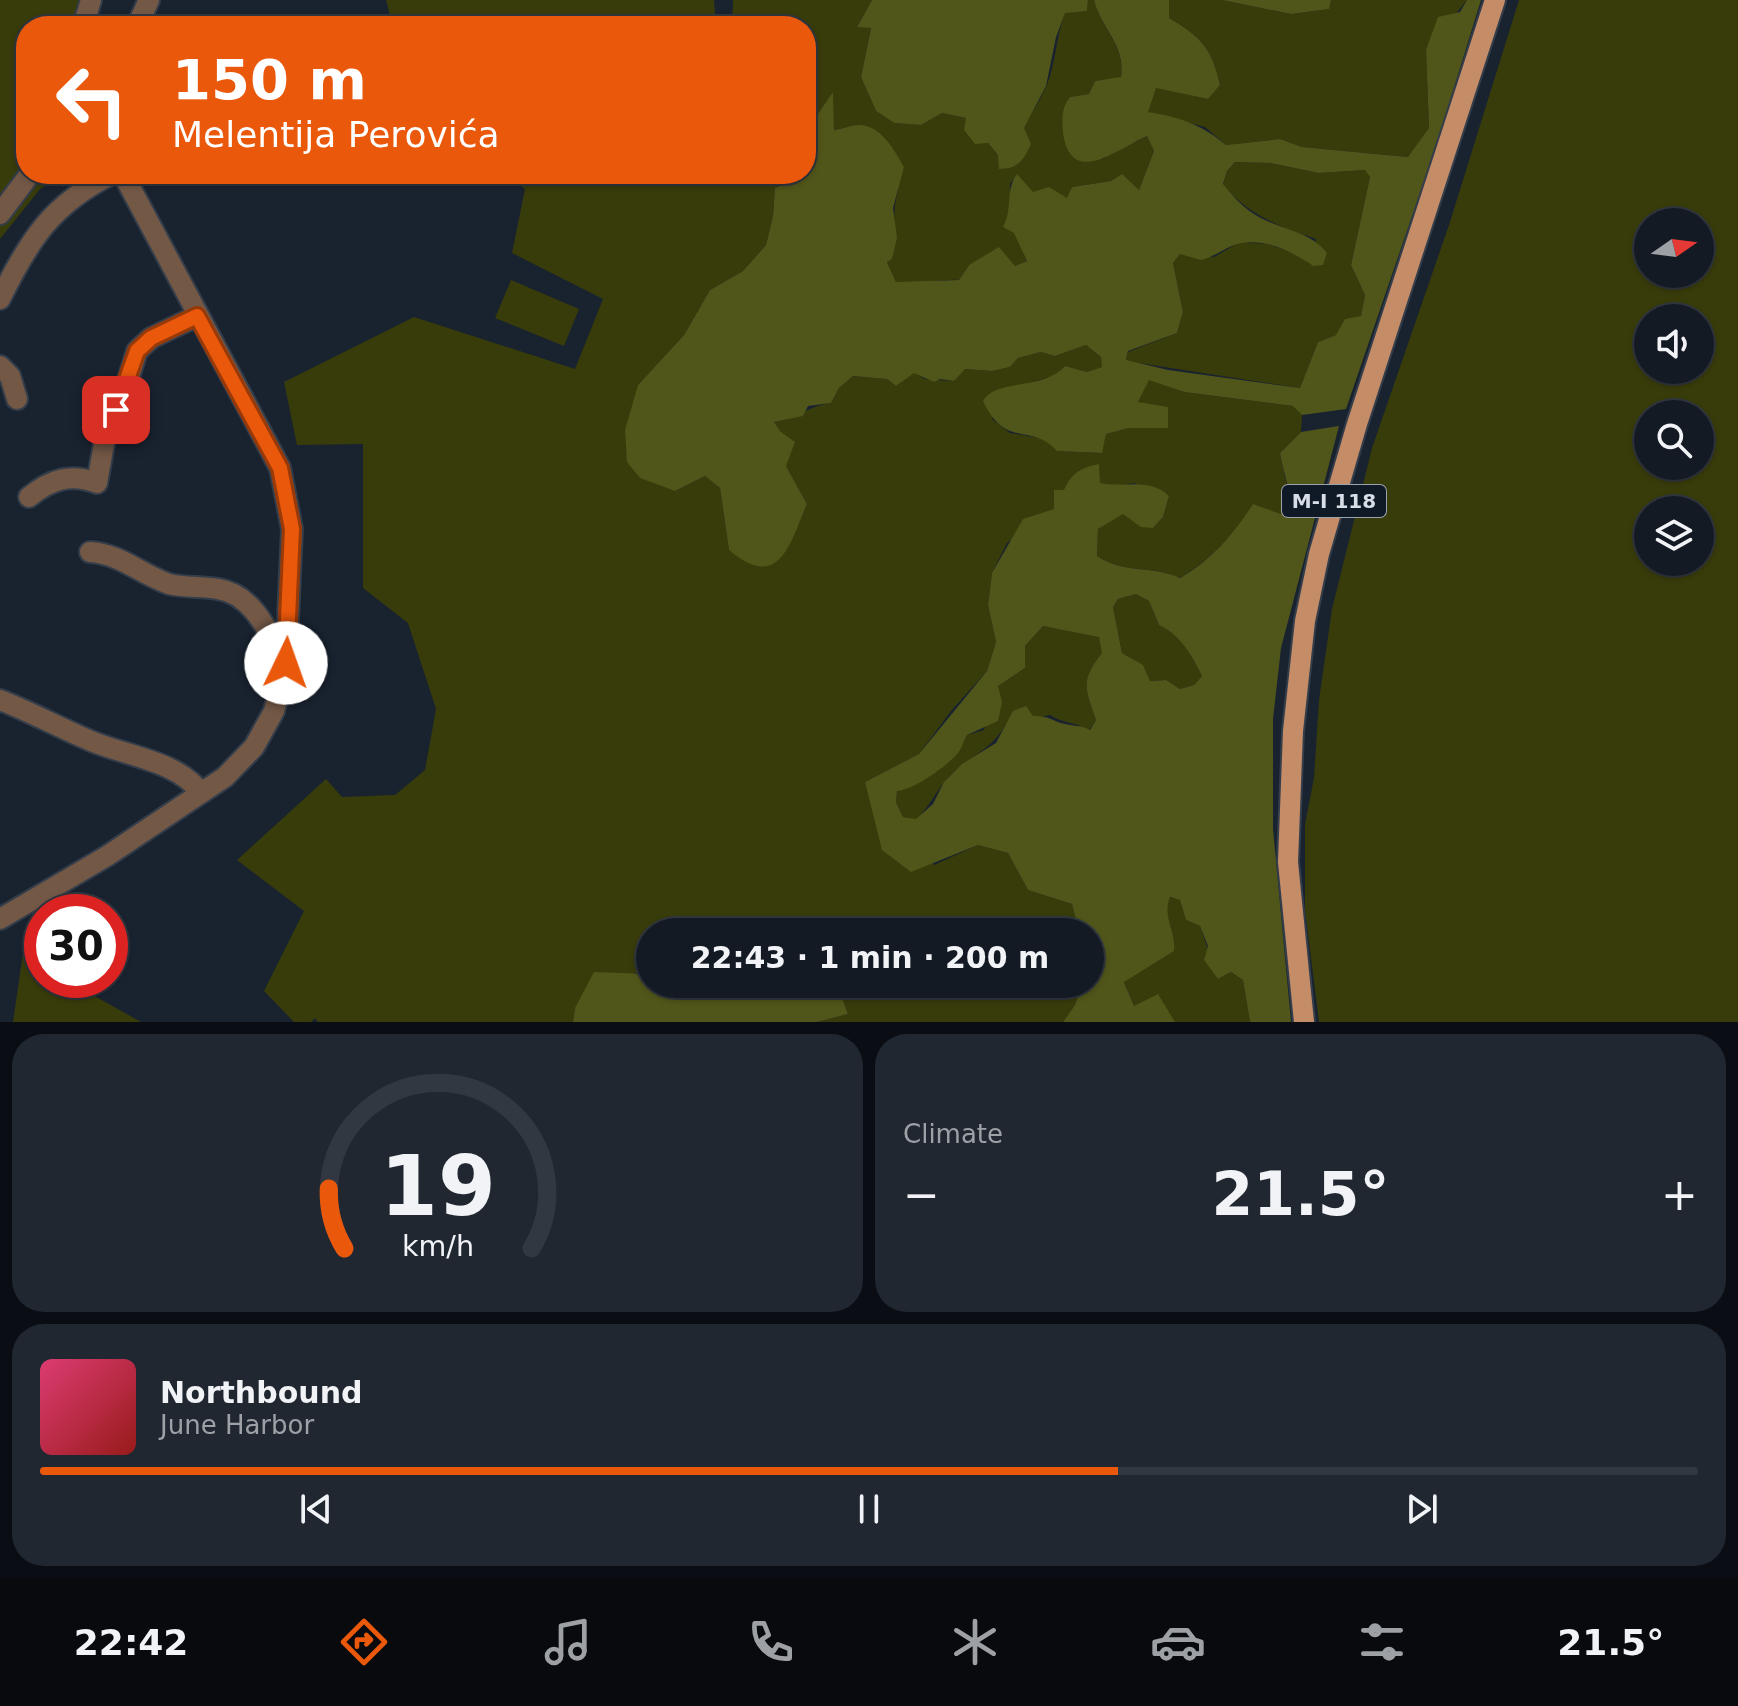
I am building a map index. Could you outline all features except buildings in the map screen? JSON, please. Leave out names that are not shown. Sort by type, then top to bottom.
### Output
[{"type":"main road","name":"M-I 118","points":[[1304,1022],[1288,862],[1293,731],[1305,621],[1319,554],[1352,439],[1495,0]]},
{"type":"street","points":[[0,214],[22,184]]},
{"type":"street","points":[[0,299],[48,220],[77,192],[93,184]]},
{"type":"street","points":[[0,919],[65,883],[225,777],[254,747],[274,711],[286,663],[292,529],[280,468],[128,184]]},
{"type":"street","points":[[29,497],[42,486],[75,475],[97,483],[107,427],[124,393],[137,351],[151,338],[197,316]]},
{"type":"street","points":[[0,366],[10,376],[17,399]]},
{"type":"street","points":[[90,552],[112,554],[171,584],[223,589],[242,597],[263,623],[286,663]]},
{"type":"street","points":[[0,700],[87,739],[162,766],[193,781],[201,793]]},
{"type":"shaded area","points":[[0,0],[97,0],[94,12],[97,16],[16,16],[16,184],[48,184],[40,189],[0,239]]},
{"type":"shaded area","points":[[386,0],[714,0],[715,13],[714,16],[390,16]]},
{"type":"shaded area","points":[[733,0],[872,0],[857,27],[871,27],[861,77],[876,111],[894,123],[921,125],[942,113],[966,118],[998,155],[1025,123],[1046,87],[1065,12],[1087,11],[1088,0],[1094,0],[1120,56],[1121,78],[1095,81],[1089,94],[1070,97],[1102,159],[1147,136],[1154,151],[1139,190],[1121,175],[1111,181],[1072,187],[1068,198],[1033,193],[1017,175],[1010,184],[1011,204],[1027,261],[1015,266],[969,265],[959,280],[911,284],[896,282],[887,262],[892,259],[898,191],[859,125],[834,130],[832,94],[817,115],[816,140],[816,16],[732,16]]},
{"type":"shaded area","points":[[1169,0],[1222,0],[1291,14],[1329,9],[1331,0],[1467,0],[1426,50],[1429,128],[1409,157],[1302,147],[1280,139],[1226,145],[1205,127],[1147,112],[1156,87],[1207,99],[1220,85],[1204,45],[1169,18]]},
{"type":"shaded area","points":[[1519,0],[1738,0],[1738,1022],[1319,1022],[1305,910],[1305,824],[1314,778],[1319,700],[1332,609],[1372,448],[1449,225]]},
{"type":"shaded area","points":[[1235,162],[1269,163],[1319,173],[1366,170],[1370,177],[1351,265],[1365,295],[1361,317],[1336,335],[1318,342],[1300,388],[1126,361],[1128,352],[1177,333],[1183,312],[1173,263],[1180,254],[1214,257],[1240,242],[1267,244],[1295,253],[1313,266],[1316,239],[1265,218],[1243,204],[1223,185],[1227,171]]},
{"type":"shaded area","points":[[519,184],[783,184],[775,188],[766,245],[743,271],[710,290],[684,335],[638,385],[675,491],[705,476],[720,488],[729,550],[799,523],[807,504],[786,466],[781,432],[774,422],[831,403],[839,388],[853,376],[887,379],[896,386],[914,372],[925,379],[954,381],[964,369],[992,371],[1010,367],[1018,358],[1041,352],[1055,356],[1086,345],[1101,357],[1103,367],[1087,372],[1065,366],[1057,375],[1008,389],[992,419],[1010,433],[1046,439],[1058,451],[1101,453],[1106,434],[1129,428],[1167,428],[1138,402],[1149,379],[1184,392],[1294,406],[1302,415],[1301,432],[1280,453],[1289,493],[1289,517],[1253,505],[1220,546],[1179,578],[1158,571],[1128,568],[1097,556],[1098,529],[1123,513],[1153,528],[1163,517],[1169,496],[1134,483],[1116,486],[1099,483],[1099,465],[1065,490],[1054,509],[1007,543],[992,573],[988,605],[996,642],[987,671],[951,711],[919,754],[865,782],[934,865],[978,845],[1008,853],[1028,890],[1072,904],[1076,918],[636,918],[636,973],[575,1008],[573,1022],[318,1022],[315,1018],[311,1022],[294,1022],[264,991],[304,911],[237,860],[326,779],[342,797],[395,795],[425,770],[436,709],[408,623],[363,588],[363,444],[297,445],[284,382],[414,317],[575,369],[603,299],[512,253],[525,189]]},
{"type":"shaded area","points":[[511,280],[579,309],[564,346],[495,318]]},
{"type":"shaded area","points":[[1136,594],[1149,601],[1159,625],[1173,634],[1190,653],[1202,676],[1194,685],[1180,689],[1166,680],[1149,681],[1142,665],[1122,653],[1113,607],[1118,599]]},
{"type":"shaded area","points":[[1043,626],[1099,636],[1103,652],[1091,670],[1087,685],[1096,720],[1089,730],[1050,715],[1006,724],[986,748],[947,779],[916,820],[903,817],[896,802],[897,791],[946,762],[967,735],[984,730],[998,686],[1025,668],[1025,646]]},
{"type":"shaded area","points":[[1169,897],[1180,900],[1186,920],[1200,926],[1218,979],[1231,972],[1243,980],[1250,1022],[1175,1022],[1134,1006],[1124,981],[1173,951],[1167,911]]},
{"type":"shaded area","points":[[23,953],[24,998],[98,998],[141,1022],[13,1022]]},
{"type":"shaded area","points":[[842,998],[1077,998],[1063,1022],[817,1022],[848,1014]]},
{"type":"green space","points":[[872,0],[1088,0],[1087,11],[1065,13],[1056,37],[1046,86],[1024,128],[1031,144],[1019,163],[999,169],[998,155],[988,143],[975,144],[964,130],[966,118],[942,113],[921,125],[894,123],[876,111],[861,77],[871,28],[857,27]]},
{"type":"green space","points":[[1094,0],[1169,0],[1169,18],[1204,45],[1220,85],[1208,99],[1156,88],[1148,112],[1189,122],[1226,145],[1280,139],[1302,147],[1408,157],[1429,128],[1426,50],[1438,17],[1460,12],[1467,0],[1481,0],[1435,149],[1346,409],[1302,415],[1293,406],[1184,392],[1149,380],[1138,402],[1168,407],[1168,428],[1129,428],[1106,434],[1102,453],[1057,451],[1038,438],[1010,431],[1001,425],[983,401],[998,389],[1045,379],[1065,366],[1087,372],[1102,367],[1101,357],[1086,345],[1055,356],[1041,352],[1018,358],[1010,367],[992,371],[965,369],[954,381],[940,379],[934,382],[914,373],[896,386],[887,379],[853,376],[839,388],[831,403],[808,406],[803,416],[774,422],[781,432],[795,442],[786,466],[807,504],[788,547],[772,565],[746,562],[729,550],[720,488],[705,476],[675,491],[640,478],[627,462],[625,430],[638,385],[684,335],[710,290],[743,271],[766,245],[775,188],[785,184],[816,184],[817,115],[833,92],[834,130],[859,125],[874,129],[886,140],[904,167],[893,208],[897,238],[892,259],[887,262],[896,282],[959,280],[969,265],[999,247],[1015,266],[1027,261],[1014,233],[1003,227],[1011,186],[1017,174],[1033,192],[1049,187],[1067,198],[1072,187],[1111,181],[1122,174],[1139,190],[1154,151],[1147,136],[1109,156],[1085,162],[1075,159],[1063,133],[1062,119],[1070,97],[1089,94],[1095,81],[1121,77],[1122,66]],"holes":[[[1235,162],[1270,163],[1319,173],[1365,170],[1370,177],[1351,265],[1365,295],[1361,316],[1345,319],[1336,335],[1318,342],[1300,388],[1168,370],[1126,360],[1128,351],[1177,333],[1183,312],[1173,263],[1180,254],[1201,260],[1237,244],[1251,242],[1270,245],[1313,266],[1323,265],[1327,253],[1321,246],[1254,214],[1223,184],[1227,171]]]},
{"type":"green space","points":[[1222,0],[1331,0],[1329,9],[1291,14]]},
{"type":"green space","points":[[1339,426],[1281,648],[1273,719],[1273,829],[1291,1022],[1250,1022],[1243,980],[1231,972],[1218,979],[1204,960],[1208,946],[1200,926],[1186,920],[1180,900],[1170,897],[1168,917],[1174,951],[1124,982],[1134,1006],[1158,994],[1175,1022],[1063,1022],[1077,998],[1104,998],[1104,918],[1076,918],[1072,904],[1028,890],[1008,853],[978,845],[911,872],[882,850],[865,782],[919,754],[987,671],[996,642],[988,605],[992,573],[1023,519],[1054,509],[1054,490],[1064,490],[1078,472],[1099,464],[1100,483],[1145,485],[1161,490],[1169,496],[1163,517],[1153,528],[1141,527],[1123,514],[1098,529],[1097,556],[1117,565],[1180,578],[1221,546],[1253,504],[1289,517],[1289,493],[1280,453],[1301,432]],"holes":[[[1136,594],[1149,601],[1159,625],[1173,634],[1190,653],[1202,676],[1194,685],[1180,689],[1166,680],[1150,681],[1143,665],[1122,653],[1113,607],[1118,599]],[[1043,626],[1099,637],[1102,653],[1090,671],[1087,685],[1096,720],[1090,730],[1033,716],[1026,706],[1013,711],[996,743],[962,764],[944,782],[933,804],[916,819],[903,817],[896,802],[897,791],[930,776],[958,753],[967,735],[998,721],[1002,702],[998,686],[1025,668],[1025,646]]]},
{"type":"green space","points":[[594,972],[636,974],[636,998],[842,998],[848,1014],[817,1022],[573,1022],[575,1008]]},
{"type":"route","points":[[116,410],[137,351],[151,338],[197,316],[280,468],[292,529],[286,663]]}]
